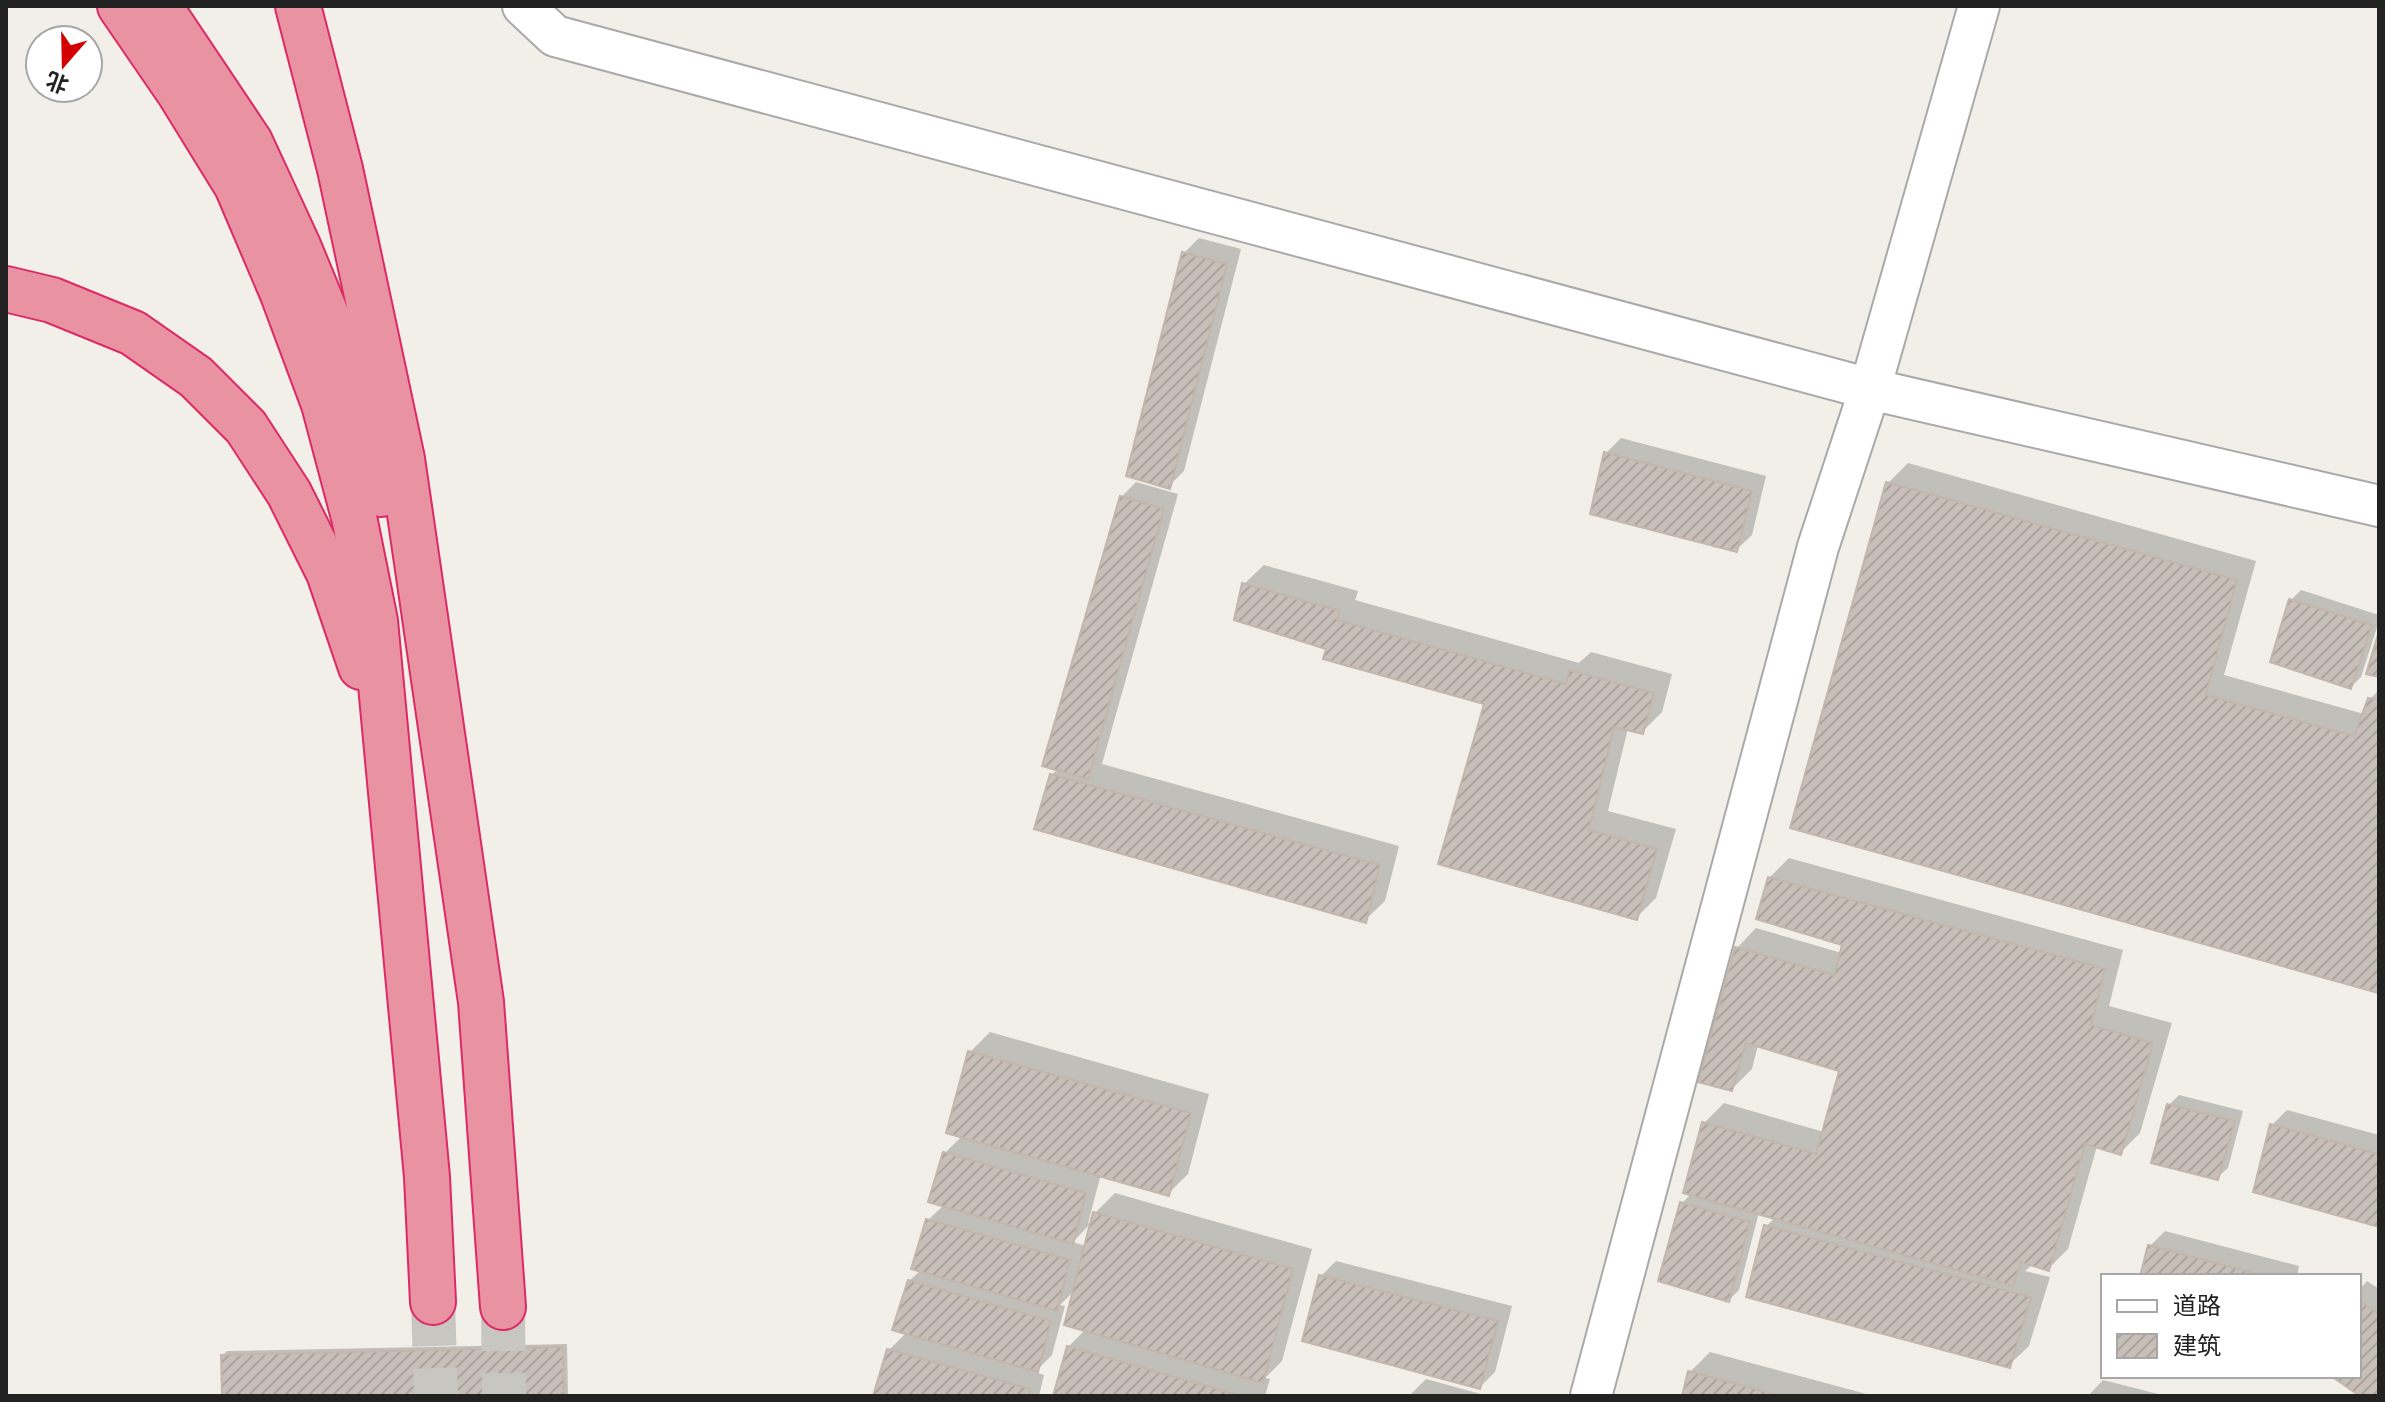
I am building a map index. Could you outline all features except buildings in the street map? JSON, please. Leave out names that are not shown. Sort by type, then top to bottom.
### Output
[{"type":"highway","points":[[120,6],[179,92],[237,186],[283,294],[324,404],[354,517],[375,621],[427,1177],[433,1302]]},
{"type":"highway","points":[[159,6],[250,142],[333,331],[362,422],[442,740]]},
{"type":"highway","points":[[298,6],[340,169],[402,459],[481,1002],[503,1307]]},
{"type":"highway","points":[[6,289],[52,300],[133,333],[196,377],[246,427],[289,493],[329,573],[360,666],[391,782]]},
{"type":"street","points":[[523,6],[555,36],[1870,389],[2379,506]]},
{"type":"street","points":[[1591,1396],[1818,547],[1870,389],[1979,6]]},
{"type":"tunnel","points":[[433,1302],[436,1396]]},
{"type":"tunnel","points":[[503,1307],[504,1396]]}]
